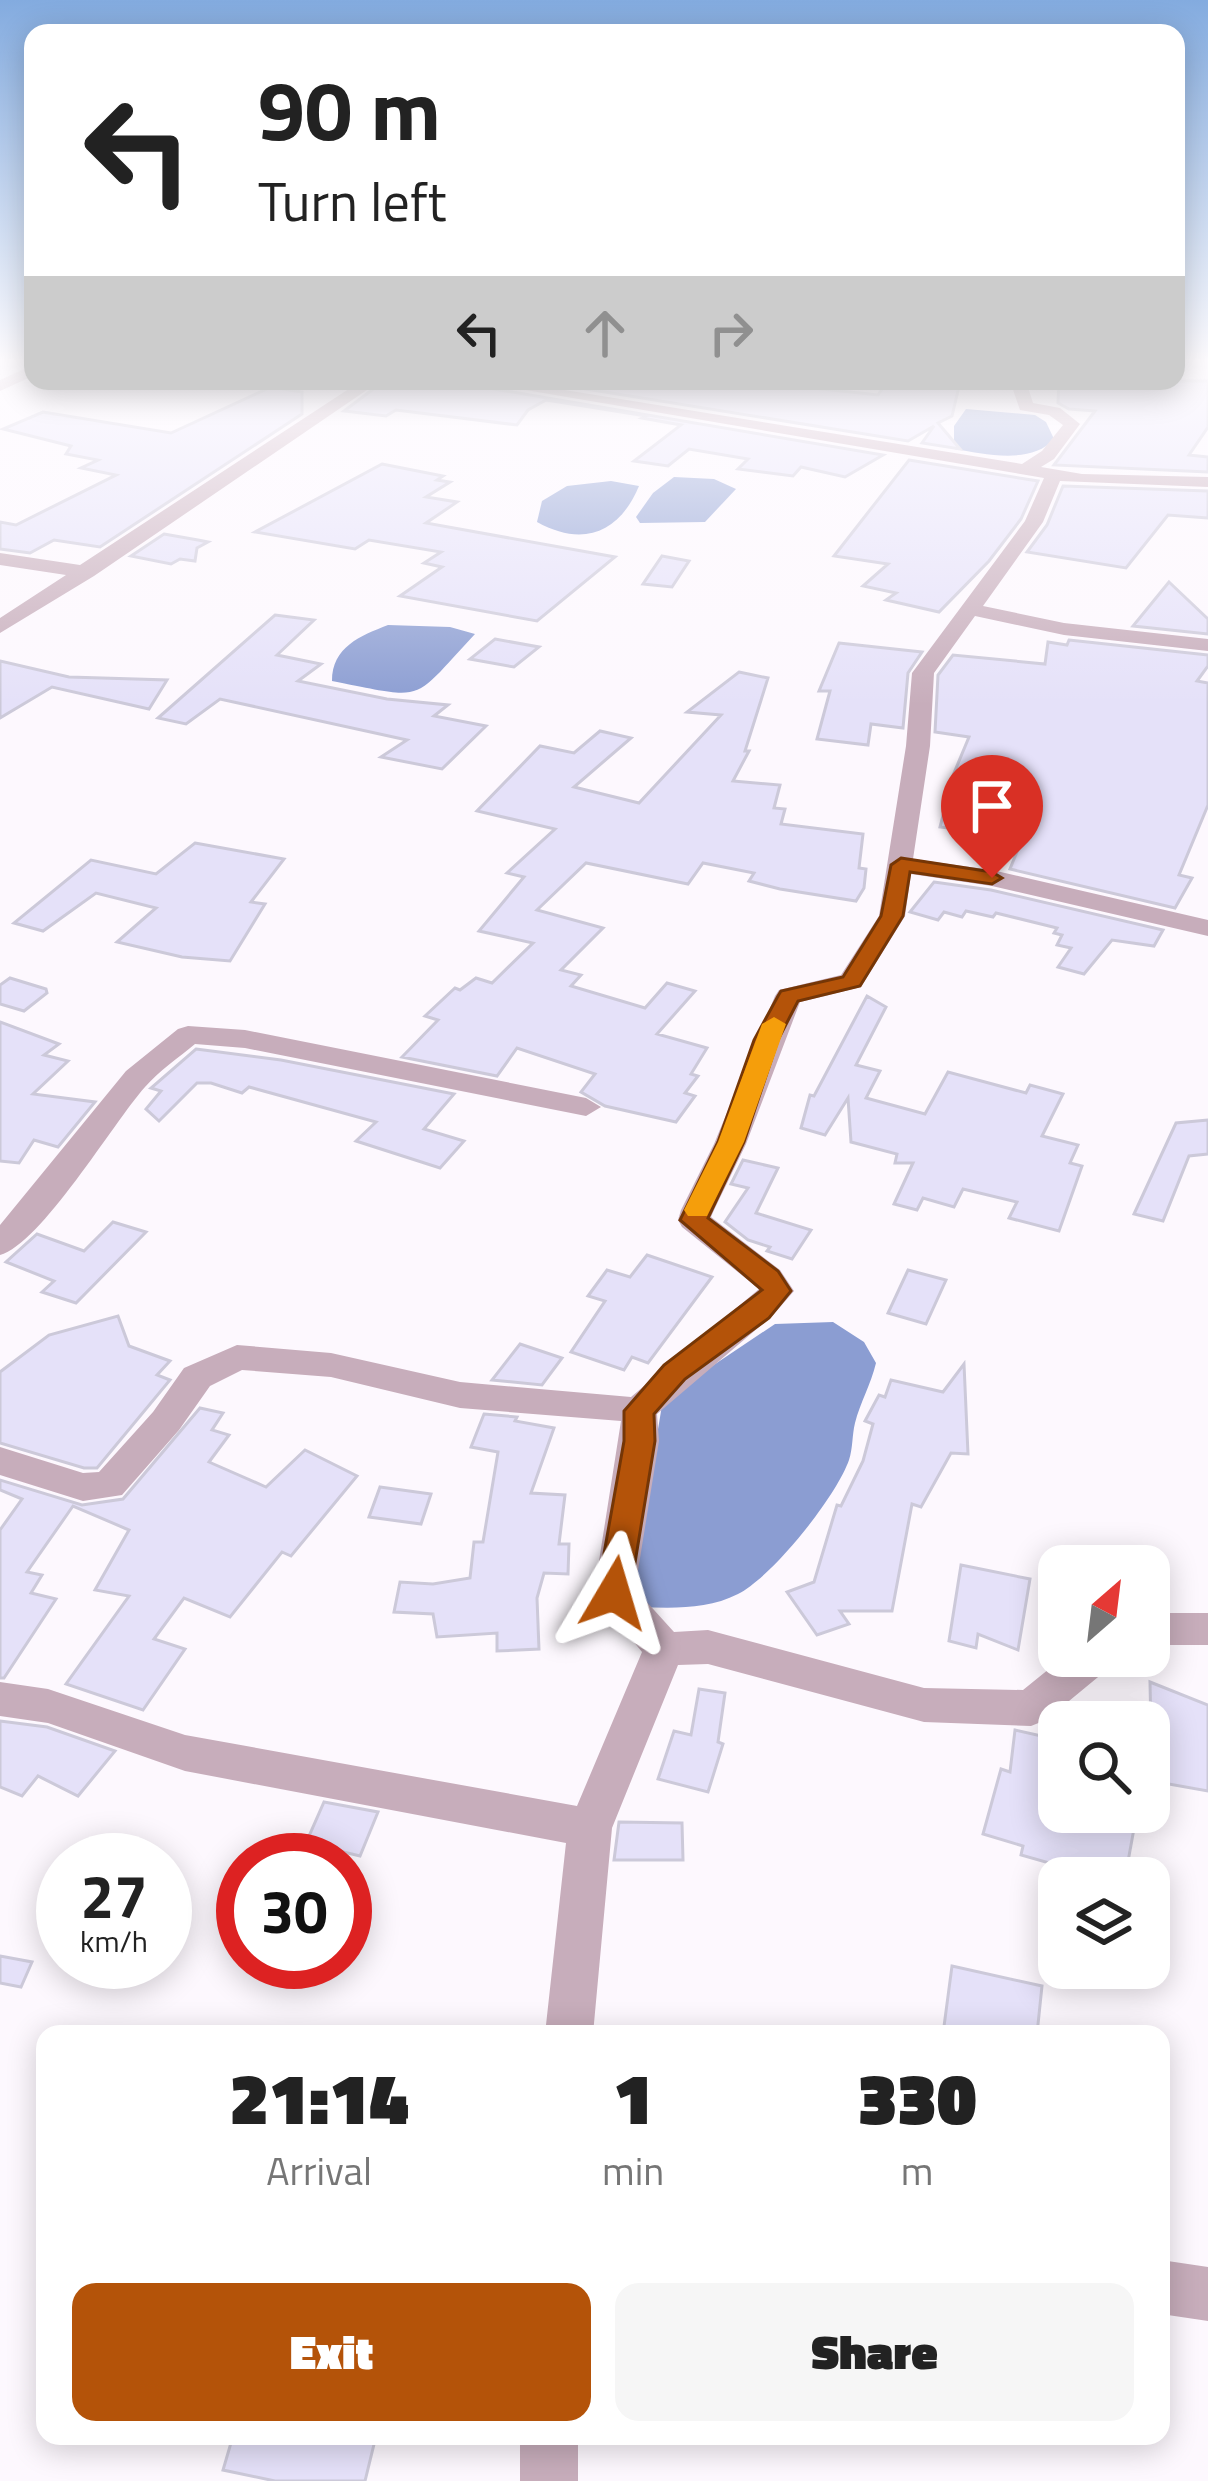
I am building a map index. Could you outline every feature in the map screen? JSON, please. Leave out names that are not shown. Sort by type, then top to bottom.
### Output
[{"type":"street","points":[[0,627],[235,473]]},
{"type":"street","points":[[1041,473],[1208,482]]},
{"type":"street","points":[[664,1649],[614,1593],[640,1441],[639,1411],[674,1372],[759,1311],[777,1291],[768,1278],[694,1220],[731,1142],[766,1040],[789,996],[851,982],[892,916],[923,673],[938,647],[974,610],[1034,522],[1054,475]]},
{"type":"street","points":[[0,560],[87,572]]},
{"type":"street","points":[[974,610],[1064,629],[1208,645]]},
{"type":"street","points":[[901,865],[992,878],[1208,928]]},
{"type":"street","points":[[0,1244],[34,1210],[137,1077],[188,1034],[245,1039],[586,1107]]},
{"type":"street","points":[[0,1461],[83,1487],[109,1485],[166,1421],[197,1377],[237,1357],[332,1365],[460,1394],[639,1411]]},
{"type":"street","points":[[1170,1629],[1208,1629]]},
{"type":"street","points":[[664,1649],[709,1647],[924,1705],[1031,1708],[1069,1677]]},
{"type":"street","points":[[570,2025],[590,1828],[664,1649]]},
{"type":"street","points":[[0,1699],[48,1706],[185,1753],[590,1828]]},
{"type":"street","points":[[1170,2288],[1208,2294]]},
{"type":"street","points":[[549,2445],[549,2481]]},
{"type":"water","points":[[674,477],[714,479],[736,489],[705,522],[640,523],[636,517],[653,493]]},
{"type":"water","points":[[611,481],[639,486],[610,525],[569,534],[537,522],[542,501],[567,486]]},
{"type":"water","points":[[388,625],[450,627],[475,634],[416,690],[403,693],[332,681],[342,651]]},
{"type":"water","points":[[833,1322],[864,1342],[876,1363],[855,1423],[849,1460],[831,1494],[785,1553],[738,1594],[702,1605],[638,1607],[637,1557],[663,1399],[775,1324]]},
{"type":"building","points":[[105,473],[213,473],[100,547],[54,540],[30,553],[0,549],[0,522],[16,525],[116,475]]},
{"type":"building","points":[[366,473],[427,473],[450,482],[426,497],[457,502],[426,523],[615,557],[537,621],[400,596],[442,567],[424,563],[441,552],[369,540],[355,549],[255,532]]},
{"type":"building","points":[[899,473],[988,473],[1038,481],[1021,519],[989,561],[939,612],[886,600],[896,593],[863,586],[888,564],[834,556]]},
{"type":"building","points":[[1063,486],[1208,491],[1208,518],[1168,515],[1126,568],[1027,552],[1047,525]]},
{"type":"building","points":[[164,534],[208,542],[197,548],[195,561],[180,559],[171,564],[131,556]]},
{"type":"building","points":[[662,556],[689,561],[672,587],[643,584]]},
{"type":"building","points":[[1169,582],[1208,619],[1208,634],[1133,626]]},
{"type":"building","points":[[275,615],[314,620],[277,655],[321,664],[298,681],[387,699],[448,705],[434,716],[486,726],[442,769],[381,757],[407,740],[220,699],[186,724],[158,718]]},
{"type":"building","points":[[495,639],[539,647],[514,667],[470,659]]},
{"type":"building","points":[[1069,640],[1208,655],[1208,666],[1197,681],[1208,683],[1208,805],[1179,875],[1192,878],[1175,908],[1010,869],[1023,837],[940,827],[948,797],[944,797],[969,737],[935,732],[938,675],[953,655],[1045,664],[1048,642],[1067,645]]},
{"type":"building","points":[[839,643],[922,652],[908,673],[903,728],[871,724],[868,745],[817,739],[830,691],[819,691]]},
{"type":"building","points":[[0,661],[69,677],[167,680],[149,709],[52,687],[0,718]]},
{"type":"building","points":[[739,672],[768,678],[745,751],[749,751],[733,781],[780,785],[774,808],[785,809],[781,824],[863,834],[859,868],[866,869],[864,888],[856,901],[780,889],[749,881],[754,873],[703,863],[688,884],[586,863],[537,910],[603,928],[561,970],[581,975],[571,986],[645,1008],[667,983],[695,991],[657,1034],[707,1048],[691,1074],[698,1076],[685,1093],[695,1096],[676,1122],[605,1106],[581,1092],[595,1074],[517,1048],[497,1076],[402,1057],[438,1020],[425,1016],[455,988],[460,990],[476,978],[492,983],[533,943],[479,931],[524,877],[507,873],[555,829],[477,811],[540,746],[574,753],[600,731],[631,738],[574,787],[639,803],[721,715],[687,712]]},
{"type":"building","points":[[195,843],[284,859],[251,902],[265,904],[230,961],[182,957],[117,942],[156,908],[96,893],[43,931],[14,923],[91,860],[156,874]]},
{"type":"building","points":[[934,882],[991,890],[1163,930],[1154,946],[1112,940],[1084,974],[1058,967],[1071,948],[1057,945],[1062,935],[1054,933],[1057,928],[996,913],[993,917],[966,911],[962,917],[944,912],[938,920],[910,912]]},
{"type":"building","points":[[10,978],[47,993],[24,1011],[0,1004],[0,985]]},
{"type":"building","points":[[867,996],[886,1007],[856,1065],[880,1071],[866,1098],[925,1114],[948,1072],[1026,1093],[1030,1085],[1063,1094],[1042,1136],[1078,1145],[1070,1163],[1082,1166],[1059,1231],[1009,1218],[1017,1202],[963,1189],[954,1207],[923,1198],[917,1210],[894,1204],[913,1163],[895,1163],[897,1154],[851,1142],[848,1098],[825,1135],[801,1128],[810,1095],[814,1096]]},
{"type":"building","points":[[0,1022],[59,1044],[44,1055],[68,1061],[33,1094],[95,1102],[58,1147],[34,1140],[19,1163],[0,1161]]},
{"type":"building","points":[[196,1049],[281,1060],[454,1094],[424,1129],[464,1141],[440,1168],[356,1141],[376,1122],[249,1087],[242,1093],[211,1083],[197,1083],[159,1121],[146,1109],[161,1091],[151,1088]]},
{"type":"building","points":[[1208,1120],[1208,1154],[1189,1156],[1163,1221],[1134,1214],[1176,1123]]},
{"type":"building","points":[[743,1160],[778,1168],[756,1213],[811,1230],[792,1259],[767,1251],[770,1247],[748,1240],[725,1222],[748,1188],[731,1184]]},
{"type":"building","points":[[113,1222],[146,1232],[76,1303],[42,1292],[54,1281],[6,1262],[37,1234],[84,1251]]},
{"type":"building","points":[[647,1255],[712,1277],[648,1363],[632,1357],[624,1370],[571,1352],[605,1301],[588,1296],[607,1270],[630,1277]]},
{"type":"building","points":[[908,1270],[946,1280],[926,1324],[888,1313]]},
{"type":"building","points":[[118,1316],[129,1346],[170,1361],[157,1375],[170,1380],[97,1468],[0,1443],[0,1372],[49,1335]]},
{"type":"building","points":[[520,1344],[562,1358],[542,1385],[492,1380]]},
{"type":"building","points":[[964,1364],[968,1454],[951,1453],[921,1507],[912,1504],[892,1611],[840,1611],[849,1624],[817,1635],[787,1592],[814,1582],[837,1505],[841,1506],[863,1461],[873,1424],[865,1421],[879,1395],[885,1397],[891,1380],[943,1392]]},
{"type":"building","points":[[200,1408],[223,1413],[212,1430],[229,1435],[209,1462],[266,1487],[305,1450],[357,1476],[291,1556],[282,1552],[230,1617],[184,1598],[154,1639],[185,1649],[143,1710],[66,1684],[129,1596],[95,1590],[129,1530],[73,1506],[27,1572],[42,1575],[31,1593],[56,1599],[0,1678],[0,1530],[22,1499],[0,1490],[0,1480],[82,1505],[123,1499]]},
{"type":"building","points":[[484,1414],[554,1428],[531,1493],[565,1495],[559,1544],[569,1544],[568,1574],[544,1573],[537,1598],[539,1649],[497,1651],[497,1633],[437,1637],[433,1614],[394,1612],[400,1582],[433,1584],[470,1578],[474,1542],[483,1542],[498,1452],[471,1447]]},
{"type":"building","points":[[380,1487],[431,1494],[421,1524],[369,1517]]},
{"type":"building","points":[[961,1565],[1030,1579],[1018,1650],[978,1634],[976,1648],[949,1641]]},
{"type":"building","points":[[1150,1682],[1208,1705],[1208,1791],[1170,1784],[1170,1701],[1150,1701]]},
{"type":"building","points":[[699,1689],[725,1693],[718,1742],[723,1744],[708,1792],[658,1779],[674,1731],[691,1735]]},
{"type":"building","points":[[0,1721],[47,1727],[115,1751],[78,1796],[38,1776],[22,1796],[0,1787]]},
{"type":"building","points":[[1015,1730],[1038,1735],[1038,1833],[1133,1833],[1129,1857],[1038,1860],[1021,1855],[1023,1846],[983,1834],[1001,1769],[1010,1772]]},
{"type":"building","points":[[324,1802],[378,1812],[369,1833],[310,1833]]},
{"type":"building","points":[[619,1822],[682,1823],[683,1860],[614,1860]]},
{"type":"building","points":[[0,1956],[32,1962],[21,1987],[0,1983]]},
{"type":"building","points":[[952,1966],[1038,1985],[1042,1989],[1038,2025],[944,2025]]},
{"type":"building","points":[[230,2445],[374,2445],[365,2481],[275,2481],[223,2470]]},
{"type":"slow traffic","points":[[697,1210],[731,1142],[774,1024]]},
{"type":"route","points":[[614,1593],[629,1483],[640,1441],[639,1411],[674,1372],[759,1311],[777,1291],[768,1278],[694,1220],[731,1142],[766,1040],[789,996],[851,982],[892,916],[901,865],[992,878]]}]
